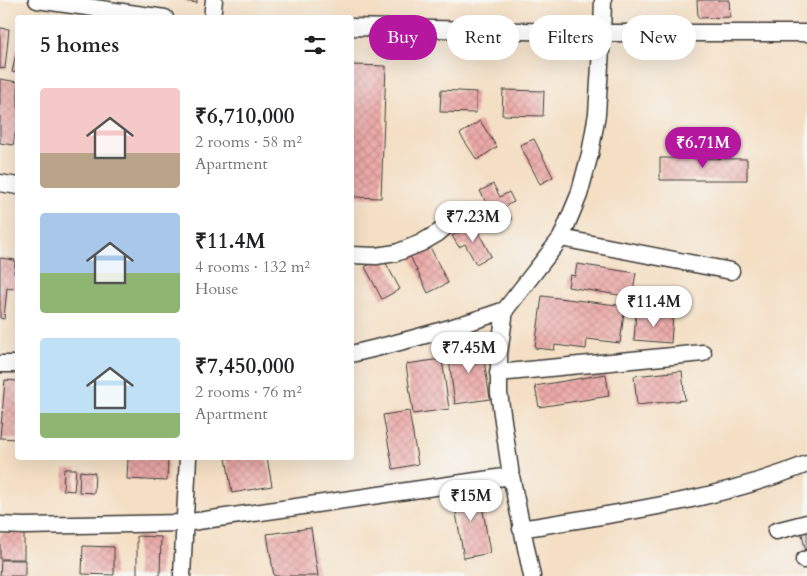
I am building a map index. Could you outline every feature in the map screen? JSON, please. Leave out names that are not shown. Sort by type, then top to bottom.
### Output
[{"type":"street","points":[[37,0],[144,15]]},
{"type":"street","points":[[212,15],[214,0]]},
{"type":"street","points":[[603,0],[603,15]]},
{"type":"street","points":[[354,26],[529,31]]},
{"type":"street","points":[[612,33],[807,33]]},
{"type":"street","points":[[532,576],[511,476],[499,393],[498,354],[504,310],[561,238],[579,195],[590,154],[597,114],[600,60]]},
{"type":"street","points":[[0,183],[15,186]]},
{"type":"street","points":[[354,256],[376,256],[396,253],[438,233],[457,217]]},
{"type":"street","points":[[561,238],[731,271]]},
{"type":"street","points":[[354,353],[452,328],[504,310]]},
{"type":"street","points":[[498,372],[704,353]]},
{"type":"street","points":[[0,364],[15,364]]},
{"type":"street","points":[[182,576],[188,460]]},
{"type":"street","points":[[521,529],[647,509],[698,498],[746,485],[807,464]]},
{"type":"street","points":[[0,525],[184,523],[511,476]]},
{"type":"street","points":[[776,532],[807,523]]},
{"type":"building","points":[[197,0],[197,3],[184,1]]},
{"type":"building","points":[[697,0],[729,0],[730,17],[698,18]]},
{"type":"building","points":[[0,28],[9,29],[5,69],[0,68]]},
{"type":"building","points":[[15,59],[15,72],[12,72]]},
{"type":"building","points":[[354,65],[386,66],[381,198],[354,197]]},
{"type":"building","points":[[0,79],[15,82],[15,135],[13,145],[0,143]]},
{"type":"building","points":[[441,90],[476,92],[476,113],[440,112]]},
{"type":"building","points":[[503,90],[544,91],[543,116],[502,115]]},
{"type":"building","points":[[480,121],[497,147],[477,160],[460,134]]},
{"type":"building","points":[[534,139],[553,177],[540,184],[520,145]]},
{"type":"building","points":[[660,158],[747,159],[747,180],[660,180]]},
{"type":"building","points":[[493,184],[500,197],[509,192],[514,202],[505,206],[512,220],[499,227],[480,191]]},
{"type":"building","points":[[474,224],[491,256],[476,264],[465,244],[459,247],[452,236]]},
{"type":"building","points":[[428,243],[448,283],[428,293],[408,252]]},
{"type":"building","points":[[0,258],[15,260],[15,289],[7,288],[4,319],[0,318]]},
{"type":"building","points":[[383,258],[400,289],[382,299],[365,267]]},
{"type":"building","points":[[577,264],[636,273],[632,297],[568,287],[570,275],[575,276]]},
{"type":"building","points":[[542,296],[625,306],[620,343],[587,339],[586,349],[555,345],[554,350],[535,348]]},
{"type":"building","points":[[636,312],[673,315],[671,343],[634,340]]},
{"type":"building","points":[[481,340],[490,399],[455,404],[448,352],[465,350],[465,345],[469,345],[469,341]]},
{"type":"building","points":[[442,359],[449,409],[413,414],[406,364]]},
{"type":"building","points":[[682,371],[685,400],[637,405],[634,376]]},
{"type":"building","points":[[606,374],[609,396],[539,407],[535,386]]},
{"type":"building","points":[[5,380],[15,381],[15,439],[0,438]]},
{"type":"building","points":[[409,411],[418,464],[393,469],[383,415]]},
{"type":"building","points":[[128,460],[168,460],[167,481],[127,479]]},
{"type":"building","points":[[226,460],[267,460],[272,486],[232,493]]},
{"type":"building","points":[[64,469],[76,469],[74,491],[63,490]]},
{"type":"building","points":[[80,471],[95,473],[94,493],[79,492]]},
{"type":"building","points":[[479,487],[490,553],[464,558],[452,491]]},
{"type":"building","points":[[311,528],[318,576],[274,576],[267,534]]},
{"type":"building","points":[[807,529],[807,552],[806,552],[801,530]]},
{"type":"building","points":[[0,533],[24,533],[24,559],[0,559]]},
{"type":"building","points":[[137,536],[161,537],[160,576],[137,576]]},
{"type":"building","points":[[83,546],[114,547],[114,575],[82,574]]},
{"type":"building","points":[[1,560],[25,560],[25,576],[0,576]]}]
